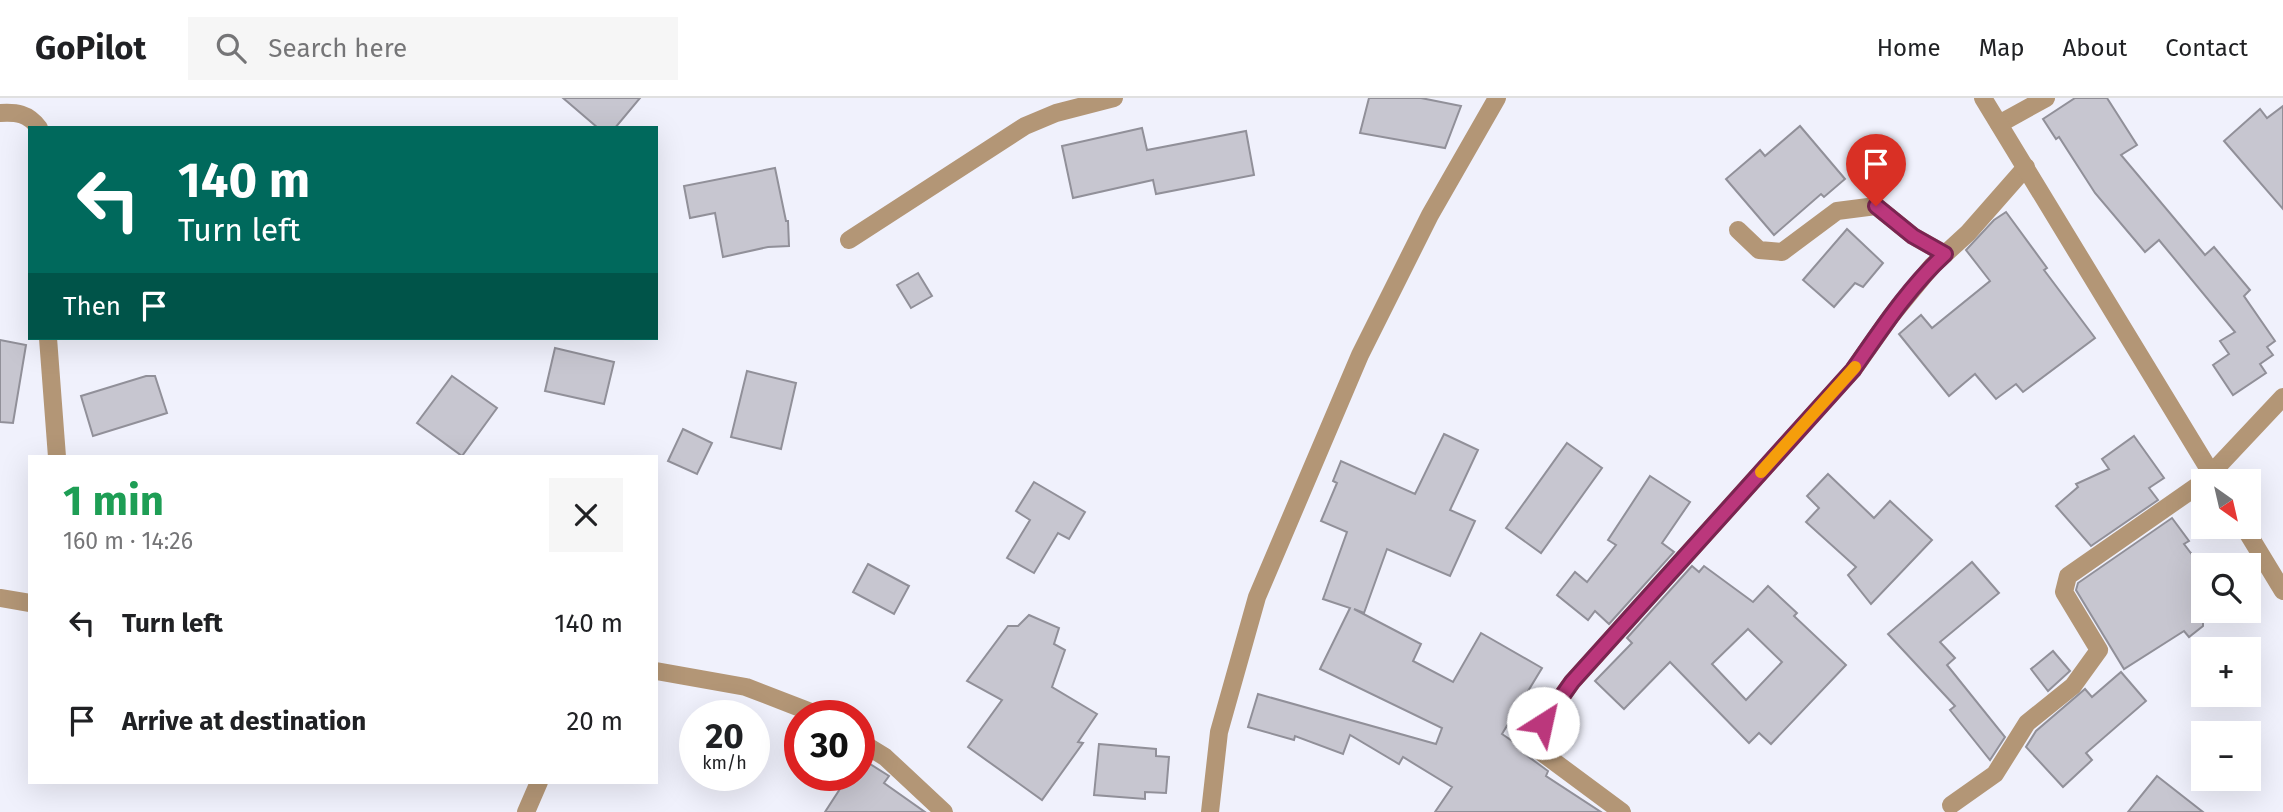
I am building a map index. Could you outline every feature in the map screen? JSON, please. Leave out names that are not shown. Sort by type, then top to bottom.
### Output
[{"type":"street","points":[[849,240],[1025,126],[1056,113],[1114,98]]},
{"type":"street","points":[[1210,812],[1219,732],[1257,597],[1360,355],[1430,215],[1497,98]]},
{"type":"street","points":[[1983,98],[2209,469]]},
{"type":"street","points":[[1999,124],[2046,98]]},
{"type":"street","points":[[0,113],[19,112],[38,126]]},
{"type":"street","points":[[1622,812],[1529,743],[1572,682],[1853,370],[1891,316],[1932,266],[1968,233],[2026,167]]},
{"type":"street","points":[[1738,230],[1759,250],[1782,252],[1837,211],[1876,206],[1913,236],[1945,254]]},
{"type":"street","points":[[48,340],[57,455]]},
{"type":"street","points":[[2216,469],[2283,397]]},
{"type":"street","points":[[1951,805],[1995,774],[2027,723],[2073,687],[2099,650],[2064,592],[2068,576],[2191,491]]},
{"type":"street","points":[[2251,539],[2283,591]]},
{"type":"street","points":[[0,598],[28,603]]},
{"type":"street","points":[[658,671],[746,687],[784,702]]},
{"type":"street","points":[[875,751],[944,812]]},
{"type":"street","points":[[526,812],[538,784]]},
{"type":"building","points":[[563,98],[640,98],[617,126],[596,126]]},
{"type":"building","points":[[1369,98],[1421,98],[1461,106],[1445,148],[1360,133]]},
{"type":"building","points":[[2075,98],[2107,98],[2137,145],[2121,155],[2205,255],[2214,247],[2250,290],[2244,296],[2275,341],[2267,347],[2273,355],[2260,364],[2266,373],[2233,395],[2213,365],[2229,354],[2220,341],[2235,332],[2159,240],[2145,252],[2095,193],[2059,137],[2056,139],[2043,119]]},
{"type":"building","points":[[2283,106],[2283,209],[2224,141],[2260,109],[2267,118]]},
{"type":"building","points":[[1800,126],[1845,179],[1824,197],[1821,194],[1774,235],[1726,179],[1760,150],[1765,156]]},
{"type":"building","points":[[1142,128],[1147,150],[1246,131],[1254,175],[1156,194],[1153,180],[1073,198],[1062,146]]},
{"type":"building","points":[[775,168],[788,221],[789,246],[768,247],[723,257],[715,213],[690,218],[684,186]]},
{"type":"building","points":[[2006,212],[2047,268],[2044,270],[2095,338],[2023,392],[2016,384],[1996,399],[1975,374],[1949,396],[1899,334],[1921,315],[1932,328],[1990,281],[1966,250],[1994,220]]},
{"type":"building","points":[[1847,229],[1883,263],[1863,287],[1855,283],[1834,307],[1803,280]]},
{"type":"building","points":[[918,273],[932,296],[911,308],[897,285]]},
{"type":"building","points":[[0,340],[26,345],[13,423],[0,422]]},
{"type":"building","points":[[555,348],[614,362],[604,404],[545,391]]},
{"type":"building","points":[[747,371],[796,383],[781,449],[731,437]]},
{"type":"building","points":[[146,376],[155,376],[167,413],[93,436],[81,396]]},
{"type":"building","points":[[452,376],[497,408],[463,455],[417,423]]},
{"type":"building","points":[[683,429],[712,443],[697,474],[668,461]]},
{"type":"building","points":[[1444,434],[1478,450],[1450,510],[1475,521],[1450,576],[1387,549],[1364,613],[1354,609],[1421,644],[1413,661],[1453,682],[1481,633],[1542,668],[1502,734],[1548,771],[1546,776],[1601,812],[1435,812],[1452,787],[1403,757],[1399,764],[1350,735],[1343,754],[1295,736],[1294,740],[1248,727],[1258,694],[1436,744],[1442,728],[1320,669],[1350,608],[1323,599],[1347,532],[1321,521],[1337,483],[1333,481],[1341,461],[1415,494]]},
{"type":"building","points":[[2134,436],[2164,478],[2149,488],[2158,500],[2091,546],[2056,506],[2078,487],[2076,484],[2109,469],[2102,459]]},
{"type":"building","points":[[1567,443],[1602,468],[1541,553],[1506,528]]},
{"type":"building","points":[[1828,474],[1874,518],[1890,501],[1932,540],[1871,604],[1848,575],[1856,567],[1806,522],[1819,508],[1807,496]]},
{"type":"building","points":[[1650,476],[1690,502],[1662,543],[1674,552],[1609,624],[1595,611],[1588,620],[1557,595],[1575,572],[1587,582],[1616,545],[1608,540]]},
{"type":"building","points":[[1034,482],[1085,512],[1069,539],[1058,533],[1034,573],[1007,558],[1030,520],[1016,511]]},
{"type":"building","points":[[2172,518],[2189,541],[2184,544],[2191,553],[2191,623],[2203,623],[2203,626],[2189,637],[2184,631],[2124,669],[2076,590],[2078,583]]},
{"type":"building","points":[[1972,562],[1999,593],[1940,642],[1955,658],[1947,665],[2005,737],[1990,760],[1950,710],[1955,706],[1888,634]]},
{"type":"building","points":[[868,564],[909,586],[894,614],[853,592]]},
{"type":"building","points":[[1692,566],[1699,572],[1704,566],[1753,602],[1768,586],[1797,613],[1794,616],[1846,665],[1771,744],[1759,733],[1749,743],[1670,662],[1624,709],[1595,681],[1632,643],[1627,638]],"holes":[[[1748,629],[1782,662],[1746,700],[1712,664]]]},
{"type":"building","points":[[1029,615],[1059,628],[1054,644],[1065,650],[1052,687],[1097,714],[1078,742],[1083,743],[1042,800],[968,747],[1002,700],[967,681],[1008,626],[1018,626]]},
{"type":"building","points":[[2053,651],[2070,671],[2048,691],[2031,669]]},
{"type":"building","points":[[2121,672],[2146,701],[2086,753],[2092,760],[2063,787],[2026,747],[2036,731],[2085,689],[2092,697]]},
{"type":"building","points":[[1099,744],[1156,749],[1156,756],[1169,757],[1166,793],[1145,792],[1145,799],[1094,795]]},
{"type":"building","points":[[875,767],[889,776],[884,783],[925,812],[825,812],[839,791],[875,791]]},
{"type":"building","points":[[2157,776],[2203,812],[2128,812]]},
{"type":"slow traffic","points":[[1761,472],[1855,367]]},
{"type":"route","points":[[1543,723],[1572,682],[1853,370],[1891,316],[1945,254],[1913,236],[1876,206]]}]
